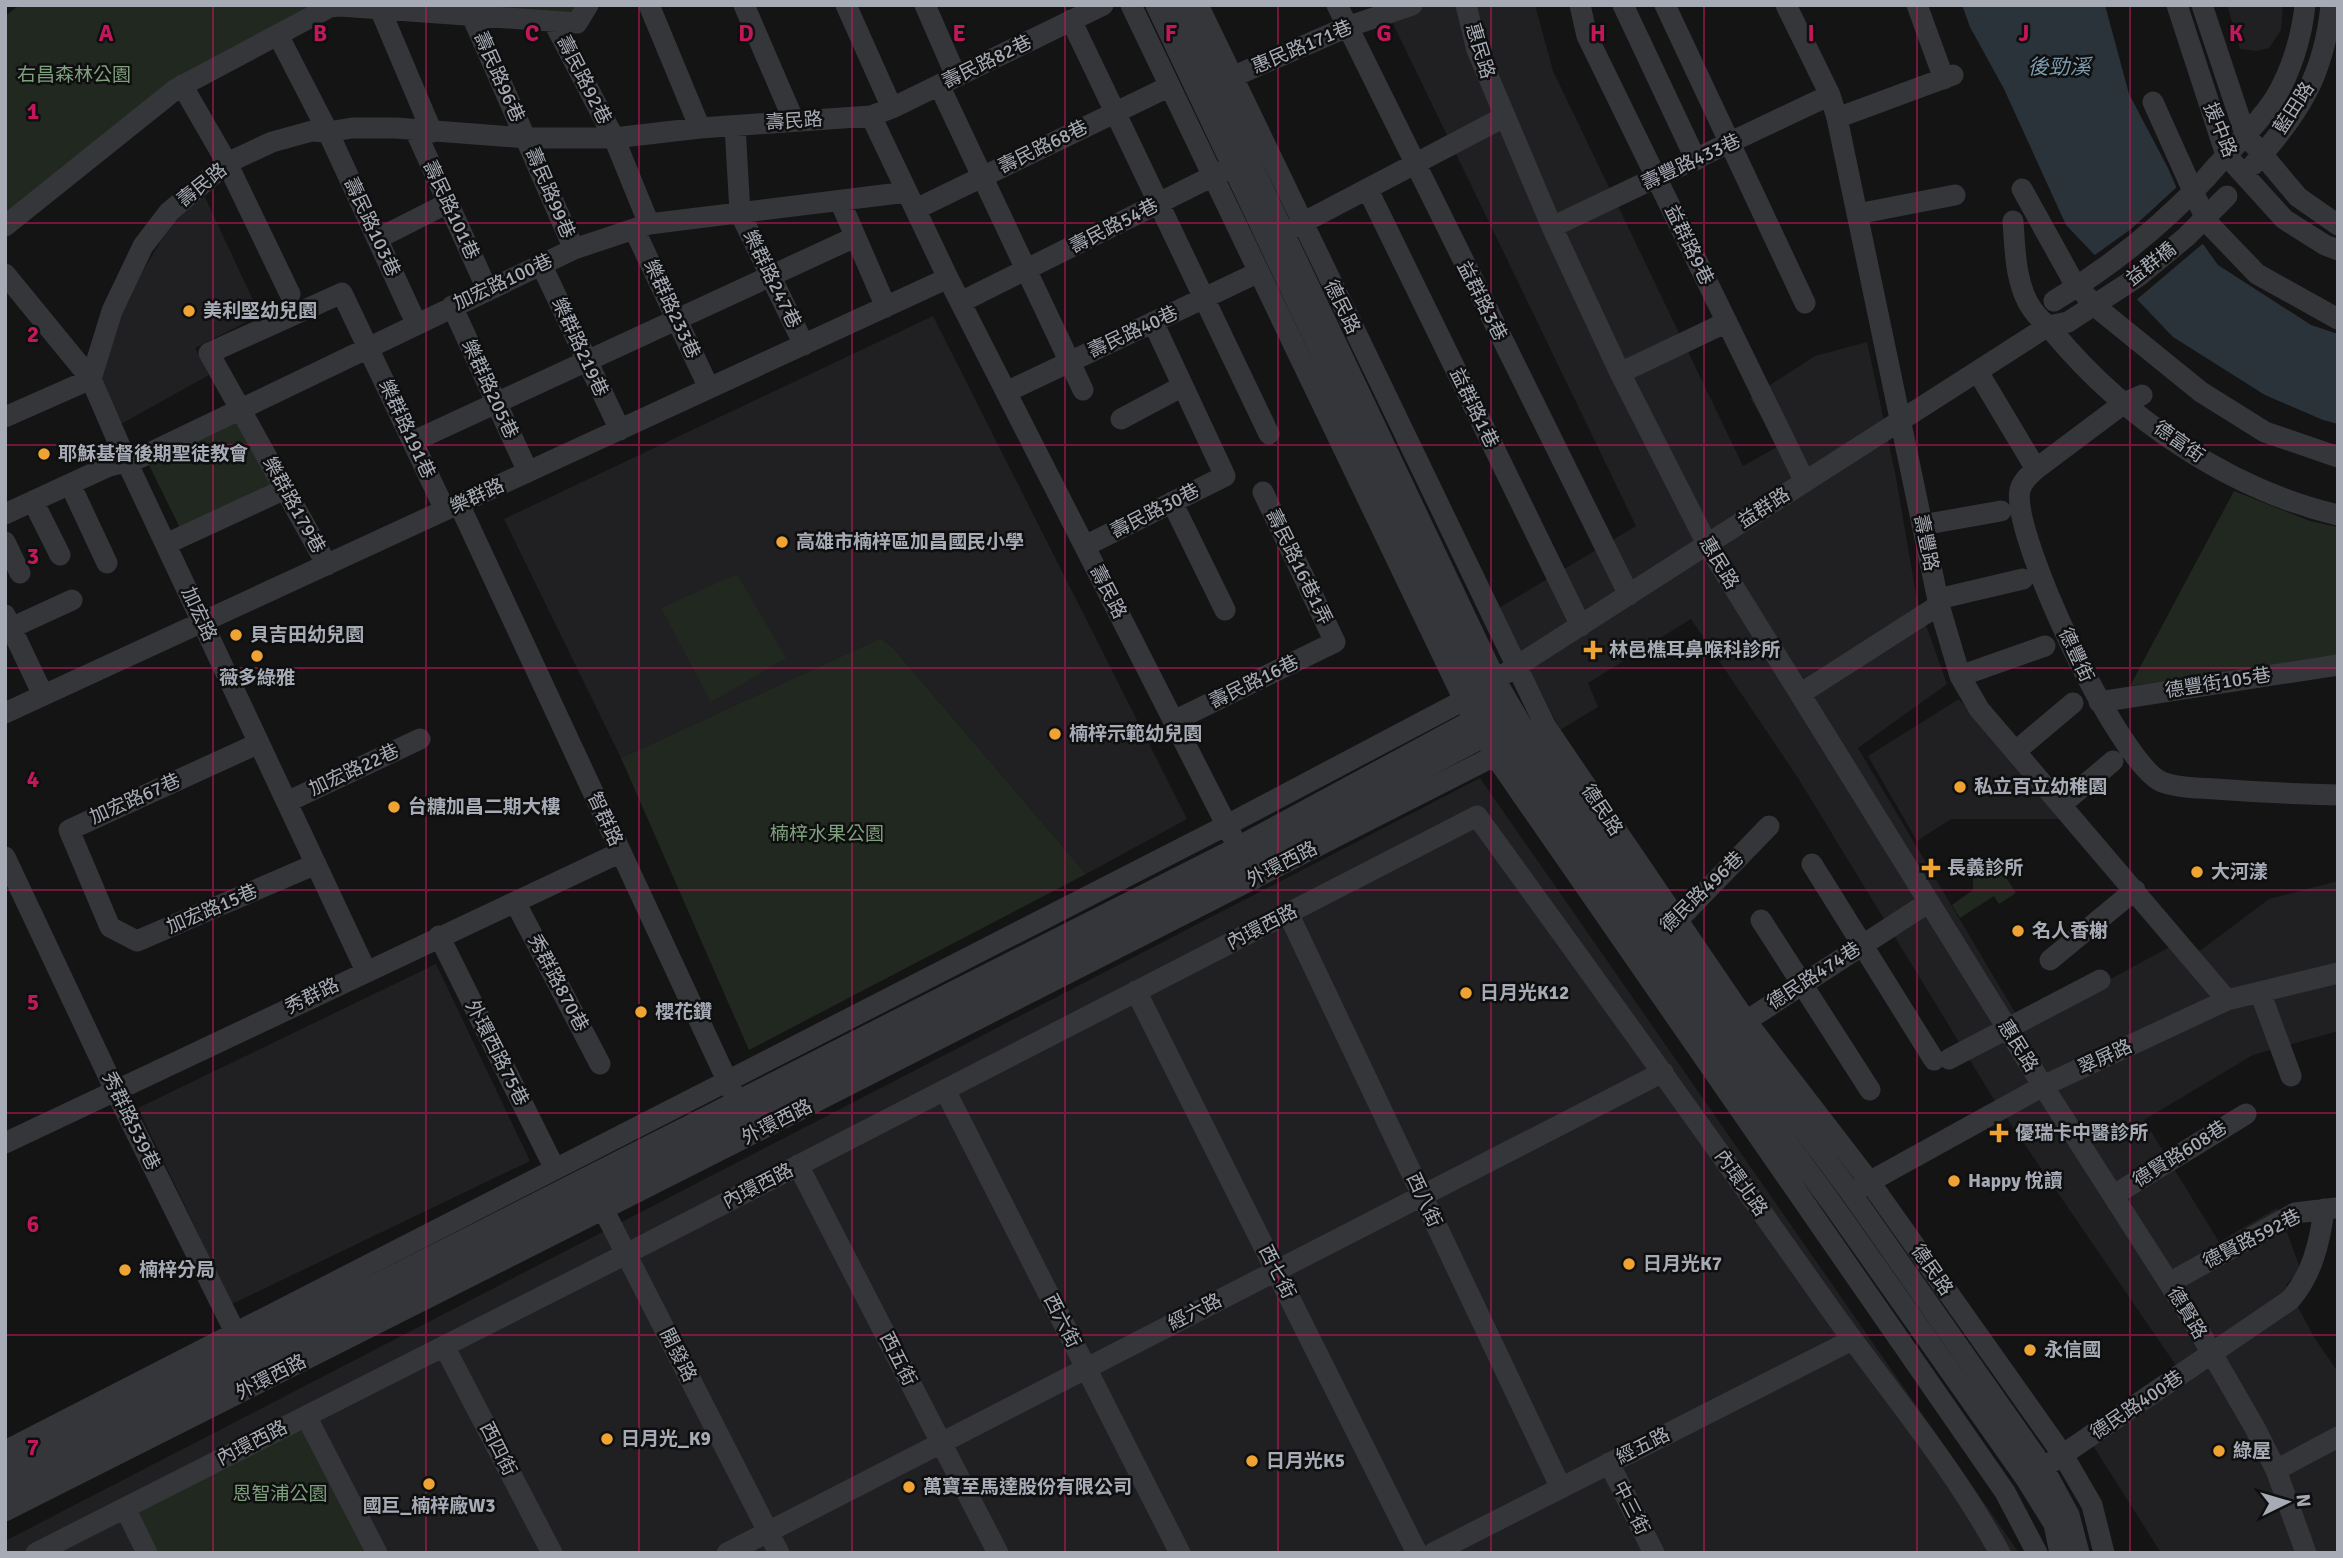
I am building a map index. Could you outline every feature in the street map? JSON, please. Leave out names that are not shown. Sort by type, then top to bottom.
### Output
[{"type":"street","points":[[5,226],[182,85],[330,7],[577,23],[588,5]]},
{"type":"street","points":[[649,5],[699,128]]},
{"type":"street","points":[[744,5],[794,121]]},
{"type":"street","points":[[846,5],[892,108]]},
{"type":"street","points":[[925,5],[982,177],[1083,390]]},
{"type":"street","name":"壽民路82巷","points":[[871,116],[1103,5]]},
{"type":"street","name":"德民路","points":[[1131,5],[1259,272],[1480,690],[1510,723],[1723,1037],[1833,1205],[2034,1473],[2069,1515],[2079,1553]]},
{"type":"street","name":"德民路","points":[[1156,5],[1250,158],[1285,233],[1517,668],[1510,723]]},
{"type":"street","name":"德民路","points":[[1176,5],[1285,233],[1480,690],[1510,723],[1723,1037],[1860,1187],[2063,1455],[2092,1505],[2104,1553]]},
{"type":"street","name":"德民路","points":[[1198,5],[1232,77],[1250,158]]},
{"type":"street","name":"益群路3巷","points":[[1337,5],[1414,166],[1629,595]]},
{"type":"street","name":"惠民路171巷","points":[[1232,77],[1347,27],[1412,5]]},
{"type":"street","name":"益群路9巷","points":[[1580,5],[1587,36],[1805,482]]},
{"type":"street","points":[[1623,5],[1696,160]]},
{"type":"street","points":[[1665,5],[1805,303]]},
{"type":"street","name":"壽豐路","points":[[1786,5],[1830,95],[1837,118],[1938,602],[1960,676],[1979,709],[2227,1000]]},
{"type":"street","points":[[1837,118],[1948,77],[1917,5]]},
{"type":"street","name":"援中路","points":[[2177,5],[2226,155],[2284,219],[2325,245],[2338,250]]},
{"type":"street","name":"援中路","points":[[2202,5],[2245,134],[2298,197],[2338,225]]},
{"type":"street","name":"藍田路","points":[[2207,177],[2274,99],[2290,67],[2305,5]]},
{"type":"street","name":"藍田路","points":[[2227,196],[2295,114],[2311,87],[2323,52],[2331,5]]},
{"type":"street","name":"惠民路","points":[[1468,6],[1477,50],[1552,227],[1620,373],[1707,544],[2043,1086]]},
{"type":"street","name":"壽民路101巷","points":[[380,9],[448,203],[487,289]]},
{"type":"street","name":"壽民路96巷","points":[[472,16],[527,138]]},
{"type":"street","points":[[1071,20],[1269,434]]},
{"type":"street","name":"壽民路92巷","points":[[554,23],[614,138],[641,227]]},
{"type":"street","name":"壽民路103巷","points":[[278,35],[328,132],[415,323]]},
{"type":"street","points":[[182,85],[227,163],[290,294]]},
{"type":"street","name":"壽民路68巷","points":[[912,201],[982,177],[1170,86]]},
{"type":"street","name":"壽豐路433巷","points":[[1552,227],[1830,95]]},
{"type":"street","points":[[2153,102],[2207,222],[2257,274],[2338,318]]},
{"type":"street","name":"壽民路","points":[[91,379],[112,311],[144,246],[169,212],[227,163],[272,142],[312,131],[328,132],[352,128],[527,138],[614,138],[699,128],[871,116],[948,278],[1246,863]]},
{"type":"street","points":[[1249,251],[1504,117]]},
{"type":"street","points":[[735,126],[740,213]]},
{"type":"street","name":"壽民路99巷","points":[[527,138],[574,248]]},
{"type":"street","name":"壽民路54巷","points":[[961,302],[1250,158]]},
{"type":"street","name":"益群橋","points":[[2207,177],[2136,246],[2054,301],[2058,324],[2139,276],[2186,237],[2227,196]]},
{"type":"street","points":[[2022,189],[2073,281],[2095,306],[2201,392],[2266,432],[2338,457]]},
{"type":"street","name":"益群路1巷","points":[[1368,190],[1581,626]]},
{"type":"street","points":[[1857,214],[1955,195]]},
{"type":"street","points":[[840,201],[886,307]]},
{"type":"street","name":"加宏路100巷","points":[[5,514],[126,460],[135,460],[574,248],[641,227],[740,213],[840,201],[912,201]]},
{"type":"street","points":[[377,239],[448,203]]},
{"type":"street","name":"樂群路247巷","points":[[740,213],[804,345]]},
{"type":"street","name":"德富街","points":[[2013,220],[2017,265],[2031,308],[2058,324],[2075,358],[2133,399],[2196,456],[2284,500],[2338,515]]},
{"type":"street","name":"樂群路233巷","points":[[641,227],[677,320],[709,388]]},
{"type":"street","points":[[414,441],[855,237]]},
{"type":"street","name":"樂群路219巷","points":[[541,264],[620,429]]},
{"type":"street","name":"壽民路40巷","points":[[1006,392],[1259,272]]},
{"type":"street","name":"加宏路","points":[[5,274],[91,379],[126,460],[366,971]]},
{"type":"street","name":"樂群路","points":[[5,713],[948,278]]},
{"type":"street","name":"樂群路191巷","points":[[240,407],[209,353],[342,293],[414,441],[452,507]]},
{"type":"street","name":"樂群路205巷","points":[[452,306],[528,472]]},
{"type":"street","points":[[1121,419],[1183,386],[1153,322]]},
{"type":"street","points":[[1620,373],[1727,322]]},
{"type":"street","name":"益群路","points":[[1480,690],[1900,421],[2058,324]]},
{"type":"street","points":[[1978,372],[2036,469]]},
{"type":"street","points":[[5,418],[91,379]]},
{"type":"street","name":"壽民路30巷","points":[[1085,546],[1224,476],[1183,386]]},
{"type":"street","name":"德豐街","points":[[2133,399],[2036,469],[2024,482],[2020,492],[2021,512],[2037,564],[2099,702],[2129,749],[2150,773],[2162,782],[2190,787],[2338,795]]},
{"type":"street","name":"樂群路179巷","points":[[240,407],[327,565]]},
{"type":"street","points":[[70,484],[107,563]]},
{"type":"street","points":[[166,544],[285,489]]},
{"type":"street","name":"壽民路16巷1弄","points":[[1263,492],[1335,642]]},
{"type":"street","points":[[33,501],[60,555]]},
{"type":"street","points":[[1172,502],[1224,610]]},
{"type":"street","name":"智群路","points":[[452,507],[621,852],[745,1118]]},
{"type":"street","points":[[1922,525],[2001,511]]},
{"type":"street","points":[[5,542],[20,573]]},
{"type":"street","points":[[1800,694],[1938,602],[2023,579]]},
{"type":"street","points":[[43,695],[8,622],[72,600]]},
{"type":"street","name":"壽民路16巷","points":[[1174,721],[1335,642]]},
{"type":"street","points":[[1960,676],[2045,646]]},
{"type":"street","name":"德豐街105巷","points":[[2099,702],[2338,665]]},
{"type":"street","name":"外環西路","points":[[590,1184],[727,1081],[1227,825],[1480,690]]},
{"type":"street","points":[[2016,751],[2073,703]]},
{"type":"street","name":"外環西路","points":[[11,1476],[590,1184],[745,1118],[1246,863],[1510,723]]},
{"type":"street","name":"外環西路","points":[[11,1476],[590,1184],[745,1118],[1246,863],[1510,723]]},
{"type":"street","name":"加宏路22巷","points":[[287,802],[421,738]]},
{"type":"street","name":"加宏路67巷","points":[[110,927],[69,830],[259,743]]},
{"type":"street","points":[[2061,805],[2113,761]]},
{"type":"street","name":"內環西路","points":[[36,1553],[626,1254],[1477,816]]},
{"type":"street","name":"內環北路","points":[[1477,816],[1663,1072],[1852,1340],[1977,1509],[2000,1553]]},
{"type":"street","name":"德民路496巷","points":[[1654,938],[1769,826]]},
{"type":"street","name":"秀群路","points":[[5,1143],[621,852]]},
{"type":"street","name":"秀群路539巷","points":[[5,857],[248,1358]]},
{"type":"street","name":"加宏路15巷","points":[[110,927],[137,941],[316,864]]},
{"type":"street","points":[[1812,864],[1862,945],[1942,1059],[2101,980]]},
{"type":"street","points":[[2050,960],[2135,890]]},
{"type":"street","name":"秀群路870巷","points":[[515,902],[600,1064]]},
{"type":"street","name":"德民路474巷","points":[[1723,1037],[1929,902]]},
{"type":"street","name":"西八街","points":[[1287,913],[1561,1488]]},
{"type":"street","points":[[1761,920],[1870,1090]]},
{"type":"street","name":"外環西路75巷","points":[[439,936],[555,1169]]},
{"type":"street","name":"翠屏路","points":[[1813,1215],[2043,1086],[2227,1000],[2338,973]]},
{"type":"street","name":"西七街","points":[[1136,991],[1417,1553]]},
{"type":"street","points":[[2260,992],[2291,1076]]},
{"type":"street","name":"德民路","points":[[1723,1037],[1813,1215],[2005,1492],[2037,1553]]},
{"type":"street","name":"經六路","points":[[727,1553],[1663,1072]]},
{"type":"street","name":"德賢路","points":[[2043,1086],[2169,1283],[2255,1428],[2276,1471],[2306,1553]]},
{"type":"street","name":"西六街","points":[[945,1090],[1180,1553]]},
{"type":"street","name":"德賢路608巷","points":[[2114,1195],[2246,1114]]},
{"type":"street","name":"西五街","points":[[798,1165],[998,1553]]},
{"type":"street","name":"外環西路","points":[[248,1358],[555,1169],[590,1184]]},
{"type":"street","name":"開發路","points":[[590,1184],[779,1553]]},
{"type":"street","name":"德民路","points":[[1860,1187],[2034,1473],[2054,1524],[2060,1553]]},
{"type":"street","points":[[2331,1208],[2338,1230]]},
{"type":"street","name":"德民路400巷","points":[[2005,1492],[2290,1300],[2300,1289],[2331,1208]]},
{"type":"street","name":"德賢路592巷","points":[[2169,1283],[2295,1213],[2331,1208]]},
{"type":"street","name":"經五路","points":[[1433,1553],[1852,1340]]},
{"type":"street","name":"西四街","points":[[444,1346],[552,1553]]},
{"type":"street","points":[[306,1416],[377,1553]]},
{"type":"street","points":[[2276,1471],[2338,1437]]},
{"type":"street","name":"中三街","points":[[1609,1464],[1654,1553]]},
{"type":"street","name":"外環西路","points":[[5,1511],[11,1476]]},
{"type":"street","points":[[125,1508],[147,1553]]},
{"type":"shaded area","points":[[1384,5],[1535,5],[1553,71],[1743,466],[1779,446],[1750,398],[1815,356],[1867,342],[1895,472],[1917,600],[1947,684],[1858,748],[2023,1026],[2168,948],[2201,950],[2269,899],[2338,881],[2338,1031],[2253,1055],[2144,1120],[2219,1242],[2277,1208],[2301,1271],[2286,1285],[2314,1337],[2338,1372],[2338,1553],[2161,1553],[2082,1428],[2177,1367],[1993,1098],[1798,778],[1691,619],[1588,683],[1598,707],[1560,730],[1499,608],[1636,526]]},
{"type":"shaded area","points":[[2227,5],[2283,5],[2281,30],[2269,48],[2257,51],[2240,49]]},
{"type":"shaded area","name":"美利堅幼兒園","points":[[204,195],[260,315],[195,348],[209,375],[121,424],[101,376],[122,306],[174,219]]},
{"type":"shaded area","name":"高雄市楠梓區加昌國民小學","points":[[933,316],[1187,819],[1086,874],[893,648],[881,638],[621,758],[504,519]]},
{"type":"shaded area","name":"私立百立幼稚園","points":[[1959,699],[2061,819],[1951,819],[1917,841],[1868,756]]},
{"type":"shaded area","points":[[1480,778],[2019,1553],[5,1553],[5,1541]]},
{"type":"shaded area","points":[[436,964],[530,1161],[232,1304],[138,1108]]},
{"type":"green space","name":"右昌森林公園","points":[[20,5],[322,5],[151,99],[5,224],[5,16]]},
{"type":"green space","points":[[426,5],[584,5],[579,14]]},
{"type":"green space","points":[[236,416],[272,487],[182,532],[147,461]]},
{"type":"green space","points":[[2234,491],[2310,521],[2338,527],[2338,656],[2130,686]]},
{"type":"green space","points":[[737,574],[786,658],[711,702],[661,608]]},
{"type":"green space","name":"楠梓水果公園","points":[[881,638],[893,648],[1086,874],[749,1050],[621,758]]},
{"type":"green space","points":[[1973,863],[1997,863],[2016,893],[1999,904],[1994,896],[1960,918],[1952,905],[1973,890]]},
{"type":"green space","name":"恩智浦公園","points":[[306,1416],[377,1553],[147,1553],[125,1508]]},
{"type":"water","name":"後勁溪","points":[[1962,5],[2105,5],[2129,94],[2168,168],[2198,237],[2218,265],[2311,325],[2338,334],[2338,424],[2265,395],[2173,337],[2066,225],[2004,89],[1970,27]]},
{"type":"pier","points":[[2179,185],[2206,241],[2135,301],[2092,257],[2131,229]]},
{"type":"place","name":"美利堅幼兒園","points":[[189,311]]},
{"type":"place","name":"耶穌基督後期聖徒教會","points":[[44,454]]},
{"type":"place","name":"高雄市楠梓區加昌國民小學","points":[[782,542]]},
{"type":"place","name":"貝吉田幼兒園","points":[[236,635]]},
{"type":"place","name":"林邑樵耳鼻喉科診所","points":[[1593,650]]},
{"type":"place","name":"薇多綠雅","points":[[257,656]]},
{"type":"place","name":"楠梓示範幼兒園","points":[[1055,734]]},
{"type":"place","name":"私立百立幼稚園","points":[[1960,787]]},
{"type":"place","name":"台糖加昌二期大樓","points":[[394,807]]},
{"type":"place","name":"長義診所","points":[[1931,868]]},
{"type":"place","name":"大河漾","points":[[2197,872]]},
{"type":"place","name":"名人香榭","points":[[2018,931]]},
{"type":"place","name":"日月光K12","points":[[1466,993]]},
{"type":"place","name":"櫻花鑽","points":[[641,1012]]},
{"type":"place","name":"優瑞卡中醫診所","points":[[1999,1133]]},
{"type":"place","name":"Happy 悅讀","points":[[1954,1181]]},
{"type":"place","name":"日月光K7","points":[[1629,1264]]},
{"type":"place","name":"楠梓分局","points":[[125,1270]]},
{"type":"place","name":"永信國","points":[[2030,1350]]},
{"type":"place","name":"日月光_K9","points":[[607,1439]]},
{"type":"place","name":"綠屋","points":[[2219,1451]]},
{"type":"place","name":"日月光K5","points":[[1252,1461]]},
{"type":"place","name":"國巨_楠梓廠W3","points":[[429,1484]]},
{"type":"place","name":"萬寶至馬達股份有限公司","points":[[909,1487]]}]
